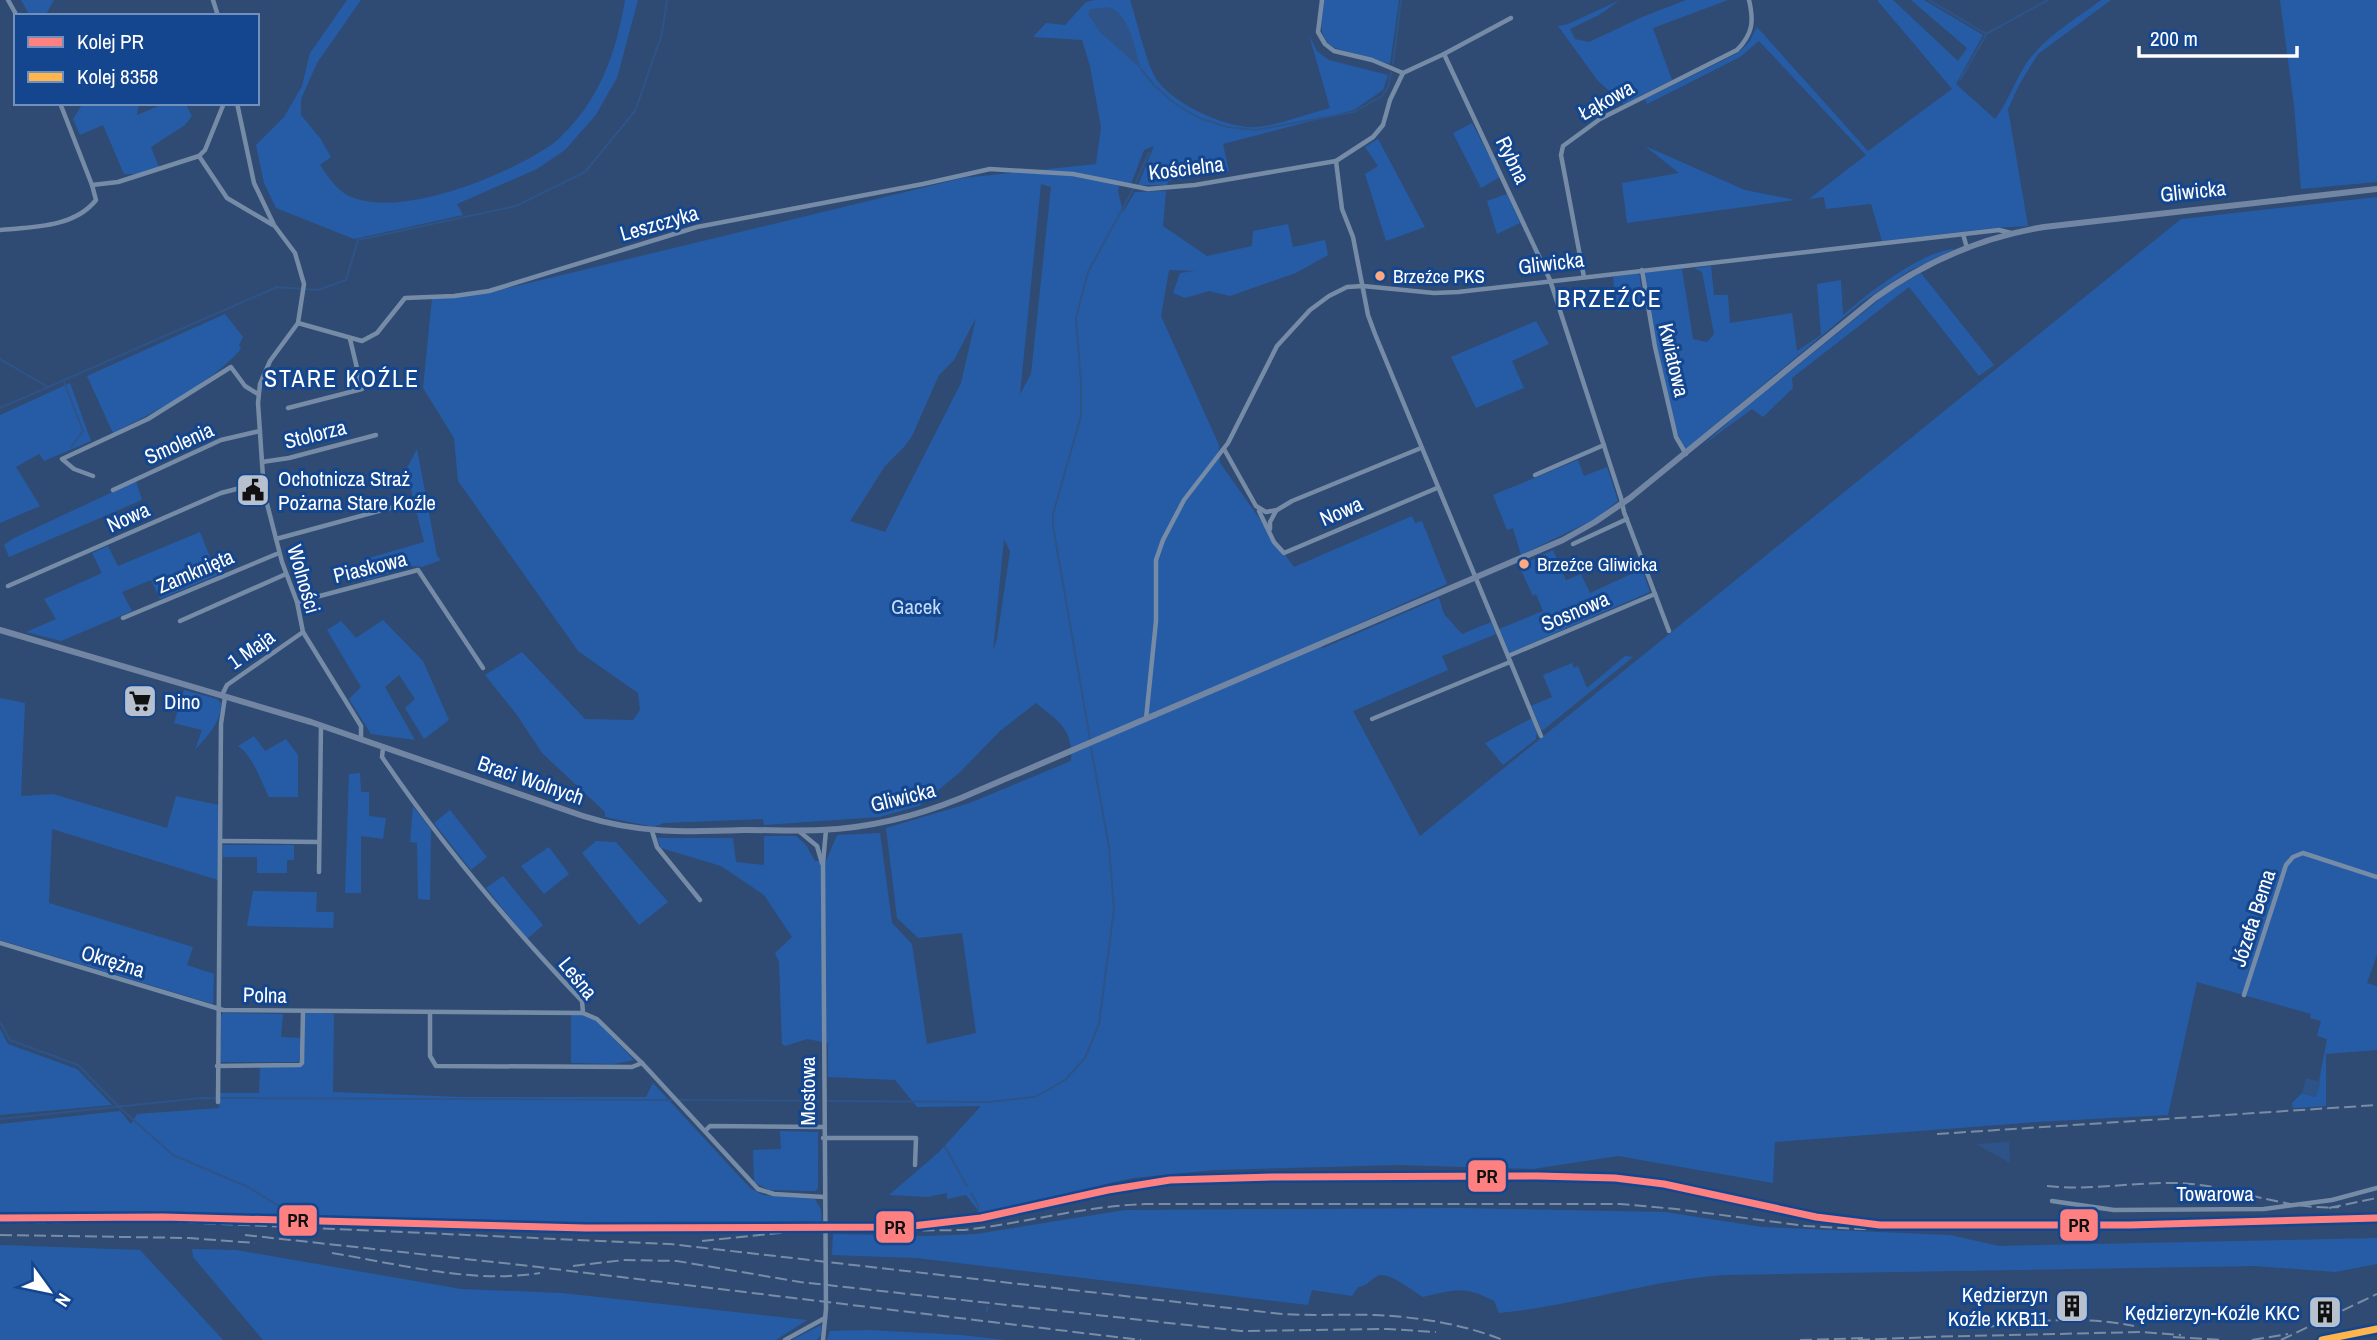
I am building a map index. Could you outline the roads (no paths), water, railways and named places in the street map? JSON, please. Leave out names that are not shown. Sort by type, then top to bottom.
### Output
[{"type":"main road","name":"Gliwicka","points":[[652,831],[822,831],[903,817],[937,807],[1476,579],[1563,540],[1622,505],[1882,292],[1919,270],[1967,248],[2012,233],[2085,221],[2377,189]]},
{"type":"main road","name":"Braci Wolnych","points":[[0,630],[321,725],[602,822],[652,831]]},
{"type":"street","points":[[1322,0],[1318,32],[1325,44],[1334,51],[1372,60],[1403,73]]},
{"type":"street","name":"Łąkowa","points":[[1584,277],[1561,156],[1563,146],[1600,119],[1737,50],[1745,42],[1753,20],[1749,0]]},
{"type":"street","points":[[1511,18],[1403,73],[1390,100],[1383,125],[1373,137],[1336,161],[1342,209],[1353,237],[1368,315],[1541,736]]},
{"type":"street","name":"Rybna","points":[[1444,54],[1550,280],[1622,505],[1669,631]]},
{"type":"street","points":[[0,230],[63,222],[96,201],[61,105]]},
{"type":"street","points":[[92,185],[118,182],[199,156],[205,150],[223,105]]},
{"type":"street","name":"Wolności","points":[[237,105],[254,183],[274,225],[295,253],[305,292],[298,323],[270,361],[260,384],[258,394],[263,482],[279,553],[297,602],[303,632],[361,726],[361,740]]},
{"type":"street","points":[[199,156],[227,198],[274,225]]},
{"type":"street","name":"Kościelna","points":[[997,169],[1073,174],[1133,188],[1195,185],[1336,161]]},
{"type":"street","name":"Leszczyka","points":[[350,339],[362,341],[374,336],[405,298],[489,291],[697,227],[997,169]]},
{"type":"street","name":"Gliwicka","points":[[1146,720],[1156,621],[1156,561],[1163,540],[1178,510],[1224,449],[1277,346],[1310,310],[1329,296],[1347,287],[1434,293],[1999,230],[2012,233]]},
{"type":"street","points":[[1963,234],[1967,248]]},
{"type":"street","name":"Kwiatowa","points":[[1642,270],[1652,336],[1676,437],[1686,454]]},
{"type":"street","points":[[288,408],[362,389],[350,339],[298,323]]},
{"type":"street","points":[[93,477],[74,469],[62,458],[148,419],[231,367],[245,386],[258,394]]},
{"type":"street","name":"Smolenia","points":[[113,490],[221,440],[260,431]]},
{"type":"street","name":"Stolorza","points":[[262,462],[289,458],[376,435]]},
{"type":"street","points":[[1535,475],[1604,445]]},
{"type":"street","name":"Nowa","points":[[1259,510],[1277,510],[1292,501],[1421,447]]},
{"type":"street","name":"Nowa","points":[[1224,449],[1270,530],[1274,542],[1284,553],[1437,488]]},
{"type":"street","points":[[1215,460],[1230,462]]},
{"type":"street","name":"Nowa","points":[[8,586],[221,493],[263,482]]},
{"type":"street","points":[[276,539],[412,502]]},
{"type":"street","points":[[1270,530],[1270,522],[1277,510]]},
{"type":"street","points":[[1573,544],[1627,519]]},
{"type":"street","name":"Zamknięta","points":[[122,618],[279,553]]},
{"type":"street","name":"Piaskowa","points":[[297,602],[418,570],[483,668]]},
{"type":"street","points":[[180,621],[286,574]]},
{"type":"street","name":"Sosnowa","points":[[1508,656],[1655,594]]},
{"type":"street","name":"1 Maja","points":[[223,696],[227,685],[303,632]]},
{"type":"street","points":[[1372,719],[1510,662]]},
{"type":"street","name":"Polna","points":[[223,696],[217,1008],[583,1013]]},
{"type":"street","points":[[319,872],[321,725]]},
{"type":"street","name":"Leśna","points":[[383,748],[382,757],[416,804],[508,920],[583,1003],[583,1013],[597,1019],[642,1063],[758,1189],[774,1194],[824,1197]]},
{"type":"street","points":[[652,831],[657,847],[700,900]]},
{"type":"street","name":"Mostowa","points":[[799,831],[817,844],[823,863]]},
{"type":"street","name":"Mostowa","points":[[822,831],[823,1340]]},
{"type":"street","points":[[220,842],[319,842]]},
{"type":"street","name":"Józefa Bema","points":[[2244,995],[2286,865],[2293,857],[2298,853],[2308,854],[2377,877]]},
{"type":"street","name":"Okrężna","points":[[0,943],[217,1008]]},
{"type":"street","points":[[217,1008],[218,1099]]},
{"type":"street","points":[[217,1066],[300,1065],[303,1011]]},
{"type":"street","points":[[430,1012],[430,1056],[436,1066],[632,1067],[642,1063]]},
{"type":"street","points":[[706,1130],[710,1126],[823,1127]]},
{"type":"street","points":[[823,1138],[915,1138],[915,1165]]},
{"type":"street","name":"Towarowa","points":[[2052,1201],[2114,1210],[2264,1209],[2332,1200],[2377,1188]]},
{"type":"street","points":[[785,1340],[825,1318]]},
{"type":"waterway","points":[[0,408],[277,287],[318,290],[346,280],[358,240],[516,206],[585,172],[635,111],[662,34],[667,0]]},
{"type":"waterway","points":[[1393,64],[1401,0]]},
{"type":"waterway","points":[[1929,0],[1986,34],[2048,0]]},
{"type":"waterway","points":[[1960,80],[1986,35]]},
{"type":"waterway","points":[[1141,69],[1174,103],[1199,118],[1227,127],[1256,130],[1354,112],[1382,96],[1388,87],[1391,73]]},
{"type":"waterway","points":[[1090,739],[1053,514],[1081,416],[1076,318],[1088,272],[1131,193],[1149,153]]},
{"type":"waterway","points":[[0,359],[48,387]]},
{"type":"waterway","points":[[64,382],[83,431],[71,447]]},
{"type":"waterway","points":[[827,1101],[989,1102],[1035,1097],[1065,1080],[1085,1058],[1099,1024],[1114,909],[1109,847],[1091,748]]},
{"type":"waterway","points":[[0,1022],[10,1040],[78,1065],[120,1108],[173,1155],[248,1187],[293,1217]]},
{"type":"waterway","points":[[0,1119],[201,1098],[672,1100]]},
{"type":"waterway","points":[[680,1100],[818,1101]]},
{"type":"waterway","points":[[945,1147],[967,1186]]},
{"type":"waterway","points":[[971,1193],[978,1205],[978,1216]]},
{"type":"railway","points":[[1937,1134],[2377,1105]]},
{"type":"railway","points":[[2047,1186],[2079,1188],[2159,1183],[2196,1184],[2298,1205],[2339,1207]]},
{"type":"railway","points":[[2329,1208],[2377,1198]]},
{"type":"railway","points":[[702,1241],[789,1232],[964,1230],[1100,1208],[1146,1204],[1620,1204],[1806,1226],[1860,1229],[2134,1229],[2377,1221]]},
{"type":"railway","points":[[0,1223],[153,1221],[670,1244],[1282,1314],[1408,1317],[1440,1322],[1503,1340]]},
{"type":"railway","points":[[0,1235],[189,1238],[255,1243]]},
{"type":"railway","points":[[245,1235],[521,1265],[1141,1340]]},
{"type":"railway","points":[[332,1253],[462,1274],[514,1276],[540,1273]]},
{"type":"railway","points":[[573,1266],[624,1260],[677,1261],[800,1282],[1241,1331],[1387,1329],[1436,1332]]},
{"type":"railway","points":[[2281,1340],[2377,1294]]},
{"type":"railway","points":[[1988,1327],[2061,1320],[2134,1326]]},
{"type":"railway","points":[[1924,1337],[2142,1332],[2181,1335]]},
{"type":"railway","points":[[2252,1340],[2288,1334]]},
{"type":"railway","points":[[1858,1340],[1931,1337]]},
{"type":"railway","points":[[2173,1337],[2224,1340]]},
{"type":"railway","points":[[1800,1340],[1867,1338]]},
{"type":"rail line","name":"PR","points":[[0,1218],[163,1217],[586,1228],[904,1227],[981,1218],[1108,1190],[1170,1180],[1538,1176],[1615,1178],[1664,1184],[1816,1217],[1880,1225],[2130,1225],[2377,1218]]},
{"type":"rail line","name":"8358","points":[[2322,1340],[2377,1329]]},
{"type":"place","name":"Brzeźce PKS","points":[[1380,276]]},
{"type":"place","name":"Ochotnicza Straż Pożarna Stare Koźle","points":[[253,490]]},
{"type":"place","name":"Brzeźce Gliwicka","points":[[1524,564]]},
{"type":"place","name":"Dino","points":[[140,701]]},
{"type":"place","name":"Kędzierzyn Koźle KKB11","points":[[2072,1306]]},
{"type":"place","name":"Kędzierzyn-Koźle KKC","points":[[2325,1312]]},
{"type":"district","name":"BRZEŹCE","points":[[1610,298]]},
{"type":"district","name":"STARE KOŹLE","points":[[342,378]]},
{"type":"park label","name":"Gacek","points":[[916,606]]}]
